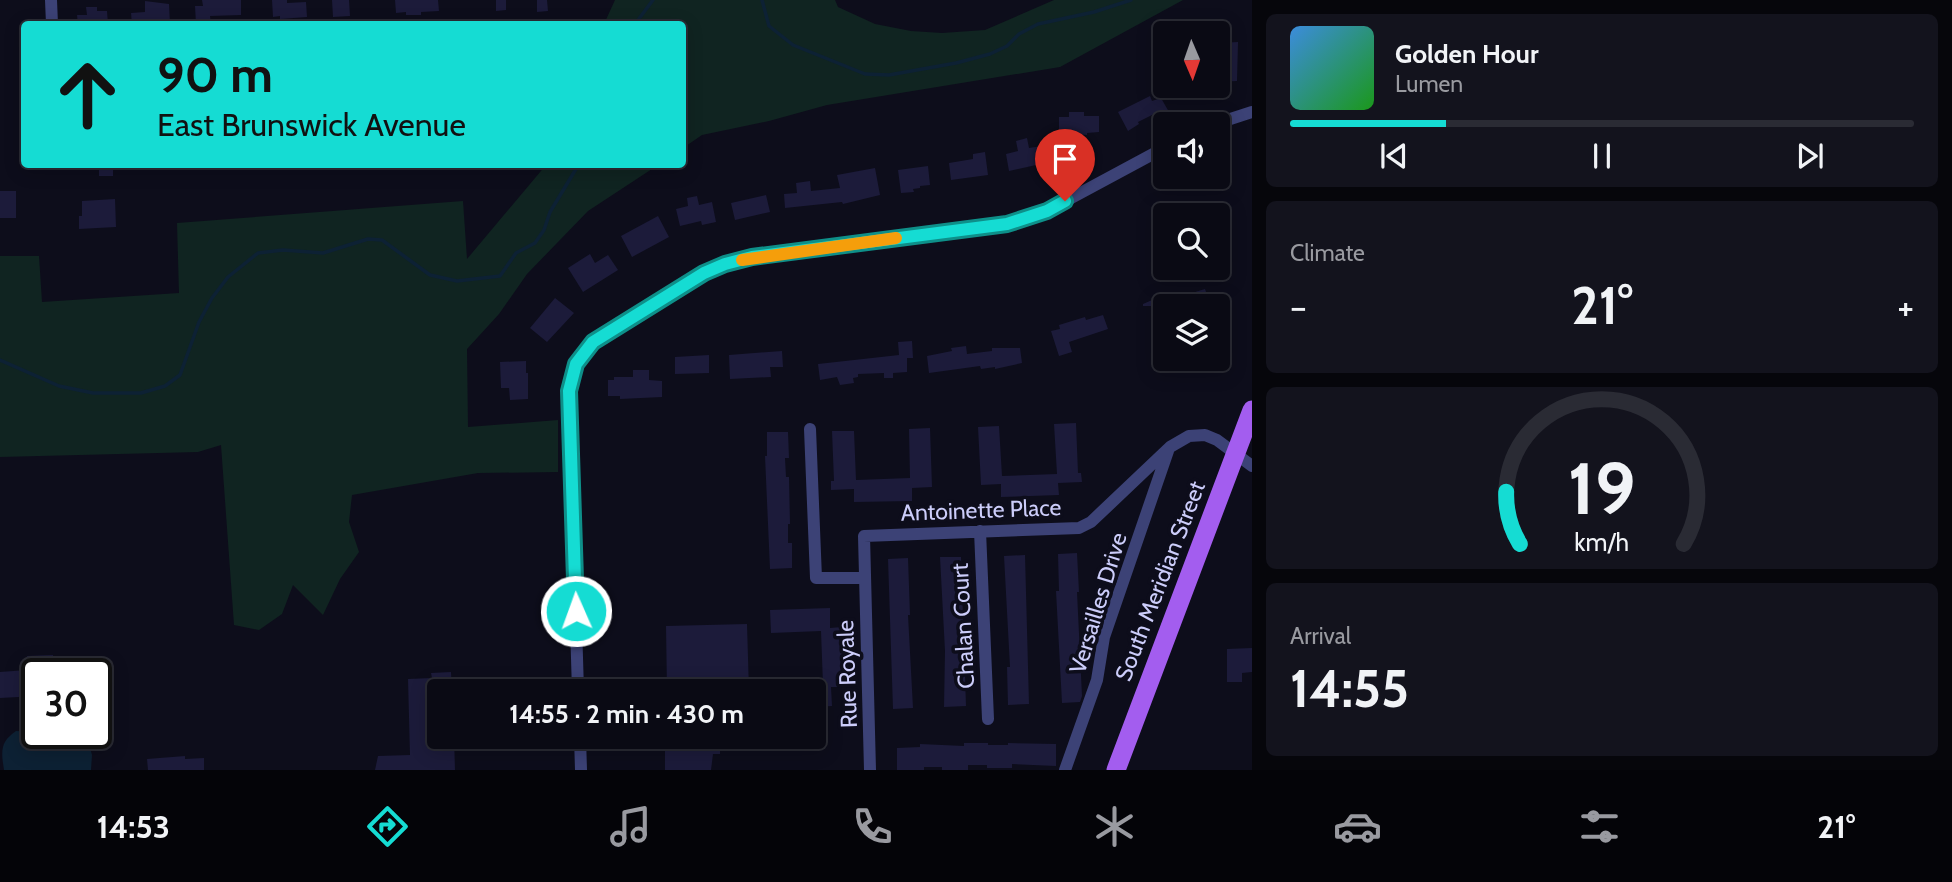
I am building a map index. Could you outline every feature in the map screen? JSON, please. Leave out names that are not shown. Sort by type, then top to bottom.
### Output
[{"type":"main road","name":"South Meridian Street","points":[[1116,770],[1252,410]]},
{"type":"street","points":[[51,0],[52,21]]},
{"type":"street","points":[[1230,120],[1252,113]]},
{"type":"street","points":[[578,679],[569,391],[574,369],[582,355],[602,335],[704,273],[725,264],[752,257],[1019,221],[1047,211],[1153,154]]},
{"type":"street","points":[[810,429],[816,578],[865,578]]},
{"type":"street","name":"Antoinette Place","points":[[865,578],[864,536],[1079,528],[1091,522],[1170,447],[1189,436],[1205,435],[1252,466]]},
{"type":"street","name":"Versailles Drive","points":[[1065,770],[1097,680],[1104,637],[1170,447]]},
{"type":"street","name":"Chalan Court","points":[[979,531],[988,719]]},
{"type":"street","name":"Rue Royale","points":[[865,578],[870,770]]},
{"type":"street","points":[[580,749],[581,770]]},
{"type":"green space","points":[[615,0],[835,0],[838,7],[875,24],[911,31],[942,33],[985,30],[1054,0],[1183,0],[1060,67],[827,105],[702,135],[686,146],[686,21],[605,21]]},
{"type":"green space","points":[[543,168],[653,168],[588,211],[527,274],[499,314],[467,349],[468,427],[558,420],[558,472],[478,473],[352,495],[349,522],[359,552],[340,579],[323,615],[293,585],[282,614],[259,630],[234,625],[221,445],[198,452],[0,457],[0,256],[39,256],[42,302],[179,293],[177,223],[463,201],[467,259]]},
{"type":"water","points":[[16,731],[21,731],[21,749],[90,749],[91,770],[4,770],[2,757],[7,739]]},
{"type":"building","points":[[202,0],[241,0],[241,15],[210,16],[211,21],[196,21],[195,6],[203,6]]},
{"type":"building","points":[[272,0],[287,0],[287,3],[306,2],[307,17],[273,17]]},
{"type":"building","points":[[332,0],[349,0],[350,16],[333,17]]},
{"type":"building","points":[[395,0],[438,0],[439,11],[421,12],[421,15],[396,13]]},
{"type":"building","points":[[496,0],[506,0],[506,10],[496,11]]},
{"type":"building","points":[[537,0],[547,0],[548,11],[537,12]]},
{"type":"building","points":[[145,1],[169,4],[170,21],[132,21],[131,13],[145,12]]},
{"type":"building","points":[[86,7],[97,7],[97,11],[107,11],[108,21],[78,21],[77,15],[87,15]]},
{"type":"building","points":[[1230,42],[1238,42],[1237,81],[1230,81]]},
{"type":"building","points":[[1150,96],[1152,101],[1161,98],[1169,112],[1153,112],[1128,131],[1118,112]]},
{"type":"building","points":[[1069,112],[1099,116],[1099,132],[1087,135],[1059,133],[1059,117],[1069,117]]},
{"type":"building","points":[[1027,138],[1029,148],[1042,146],[1045,163],[1009,171],[1006,154],[1018,151],[1016,141]]},
{"type":"building","points":[[985,152],[988,175],[951,180],[949,163],[973,159],[973,154]]},
{"type":"building","points":[[928,166],[930,185],[913,189],[914,192],[901,193],[898,170]]},
{"type":"building","points":[[99,168],[113,168],[113,176],[99,176]]},
{"type":"building","points":[[875,168],[880,195],[843,204],[785,208],[784,194],[797,193],[796,183],[810,181],[811,191],[840,188],[837,175]]},
{"type":"building","points":[[0,191],[16,191],[16,218],[0,218]]},
{"type":"building","points":[[766,195],[770,212],[735,220],[731,203]]},
{"type":"building","points":[[697,196],[699,205],[712,202],[716,222],[702,225],[701,221],[680,226],[676,209],[688,206],[687,198]]},
{"type":"building","points":[[115,199],[116,227],[79,229],[82,201]]},
{"type":"building","points":[[658,216],[669,237],[632,257],[621,236]]},
{"type":"building","points":[[590,254],[595,263],[608,255],[618,270],[583,292],[568,268]]},
{"type":"building","points":[[1205,289],[1207,294],[1189,294]]},
{"type":"building","points":[[555,298],[574,313],[547,342],[530,328]]},
{"type":"building","points":[[1153,300],[1153,313],[1151,306],[1143,304]]},
{"type":"building","points":[[1103,315],[1108,329],[1069,342],[1072,352],[1059,356],[1051,331],[1060,329],[1059,325],[1085,317],[1086,320]]},
{"type":"building","points":[[912,341],[913,358],[907,358],[907,372],[893,373],[893,378],[884,378],[884,373],[858,374],[858,377],[853,378],[854,383],[840,385],[837,377],[820,380],[818,364],[899,355],[898,342]]},
{"type":"building","points":[[966,346],[967,354],[992,351],[992,348],[1020,348],[1022,363],[995,369],[981,369],[980,366],[929,373],[927,356]]},
{"type":"building","points":[[782,351],[783,367],[770,367],[771,377],[730,379],[729,355]]},
{"type":"building","points":[[709,355],[709,373],[675,374],[675,357]]},
{"type":"building","points":[[526,361],[528,399],[510,400],[509,388],[501,388],[500,362]]},
{"type":"building","points":[[633,370],[649,370],[649,380],[662,381],[662,397],[620,399],[620,396],[608,396],[608,380],[614,380],[614,377],[633,377]]},
{"type":"building","points":[[1076,423],[1078,473],[1081,473],[1082,482],[1058,483],[1059,495],[1001,497],[1001,484],[981,485],[978,427],[999,426],[1002,476],[1057,474],[1054,424]]},
{"type":"building","points":[[930,428],[932,487],[912,488],[912,501],[854,502],[854,489],[831,490],[831,481],[834,481],[832,431],[854,431],[856,480],[910,478],[909,429]]},
{"type":"building","points":[[767,432],[788,432],[789,458],[785,458],[786,477],[789,477],[788,543],[792,543],[792,568],[770,569],[765,456]]},
{"type":"building","points":[[1077,553],[1082,696],[1080,702],[1062,703],[1056,591],[1059,591],[1058,554]]},
{"type":"building","points":[[1025,555],[1029,704],[1008,705],[1007,667],[1010,667],[1004,556]]},
{"type":"building","points":[[940,557],[961,557],[966,706],[944,707],[945,651]]},
{"type":"building","points":[[908,558],[913,708],[893,709],[888,559]]},
{"type":"building","points":[[830,608],[830,628],[842,627],[844,687],[831,687],[832,706],[826,706],[821,631],[771,633],[770,610]]},
{"type":"building","points":[[747,624],[749,679],[667,679],[666,626]]},
{"type":"building","points":[[1252,648],[1252,672],[1242,673],[1242,682],[1227,682],[1227,649]]},
{"type":"building","points":[[53,655],[53,658],[27,658]]},
{"type":"building","points":[[21,670],[21,697],[0,698],[0,672]]},
{"type":"building","points":[[451,672],[451,679],[427,679],[427,749],[454,749],[455,770],[375,770],[378,756],[410,755],[408,679],[432,678],[431,673]]},
{"type":"building","points":[[964,743],[1056,744],[1056,766],[1012,764],[1012,768],[987,768],[987,765],[968,765],[968,770],[924,767],[924,770],[897,770],[897,748],[920,747],[920,744],[964,746]]},
{"type":"building","points":[[665,749],[720,749],[720,754],[713,754],[711,770],[665,770]]},
{"type":"building","points":[[185,756],[185,759],[204,758],[204,770],[148,770],[147,759]]},
{"type":"waterway","points":[[637,21],[653,0]]},
{"type":"waterway","points":[[762,0],[769,26],[793,45],[865,74],[889,75],[990,54],[1007,46],[1019,34],[1038,24],[1094,12],[1131,0]]},
{"type":"waterway","points":[[0,360],[59,386],[93,393],[141,393],[165,386],[180,375],[199,322],[212,298],[228,277],[258,253],[283,250],[323,253],[368,239],[382,240],[430,275],[457,281],[500,276],[516,253],[535,243],[577,168]]},
{"type":"slow traffic","points":[[742,260],[896,238]]},
{"type":"route","points":[[576,611],[569,391],[576,364],[589,345],[693,279],[725,264],[752,257],[1007,224],[1047,211],[1065,201]]}]
